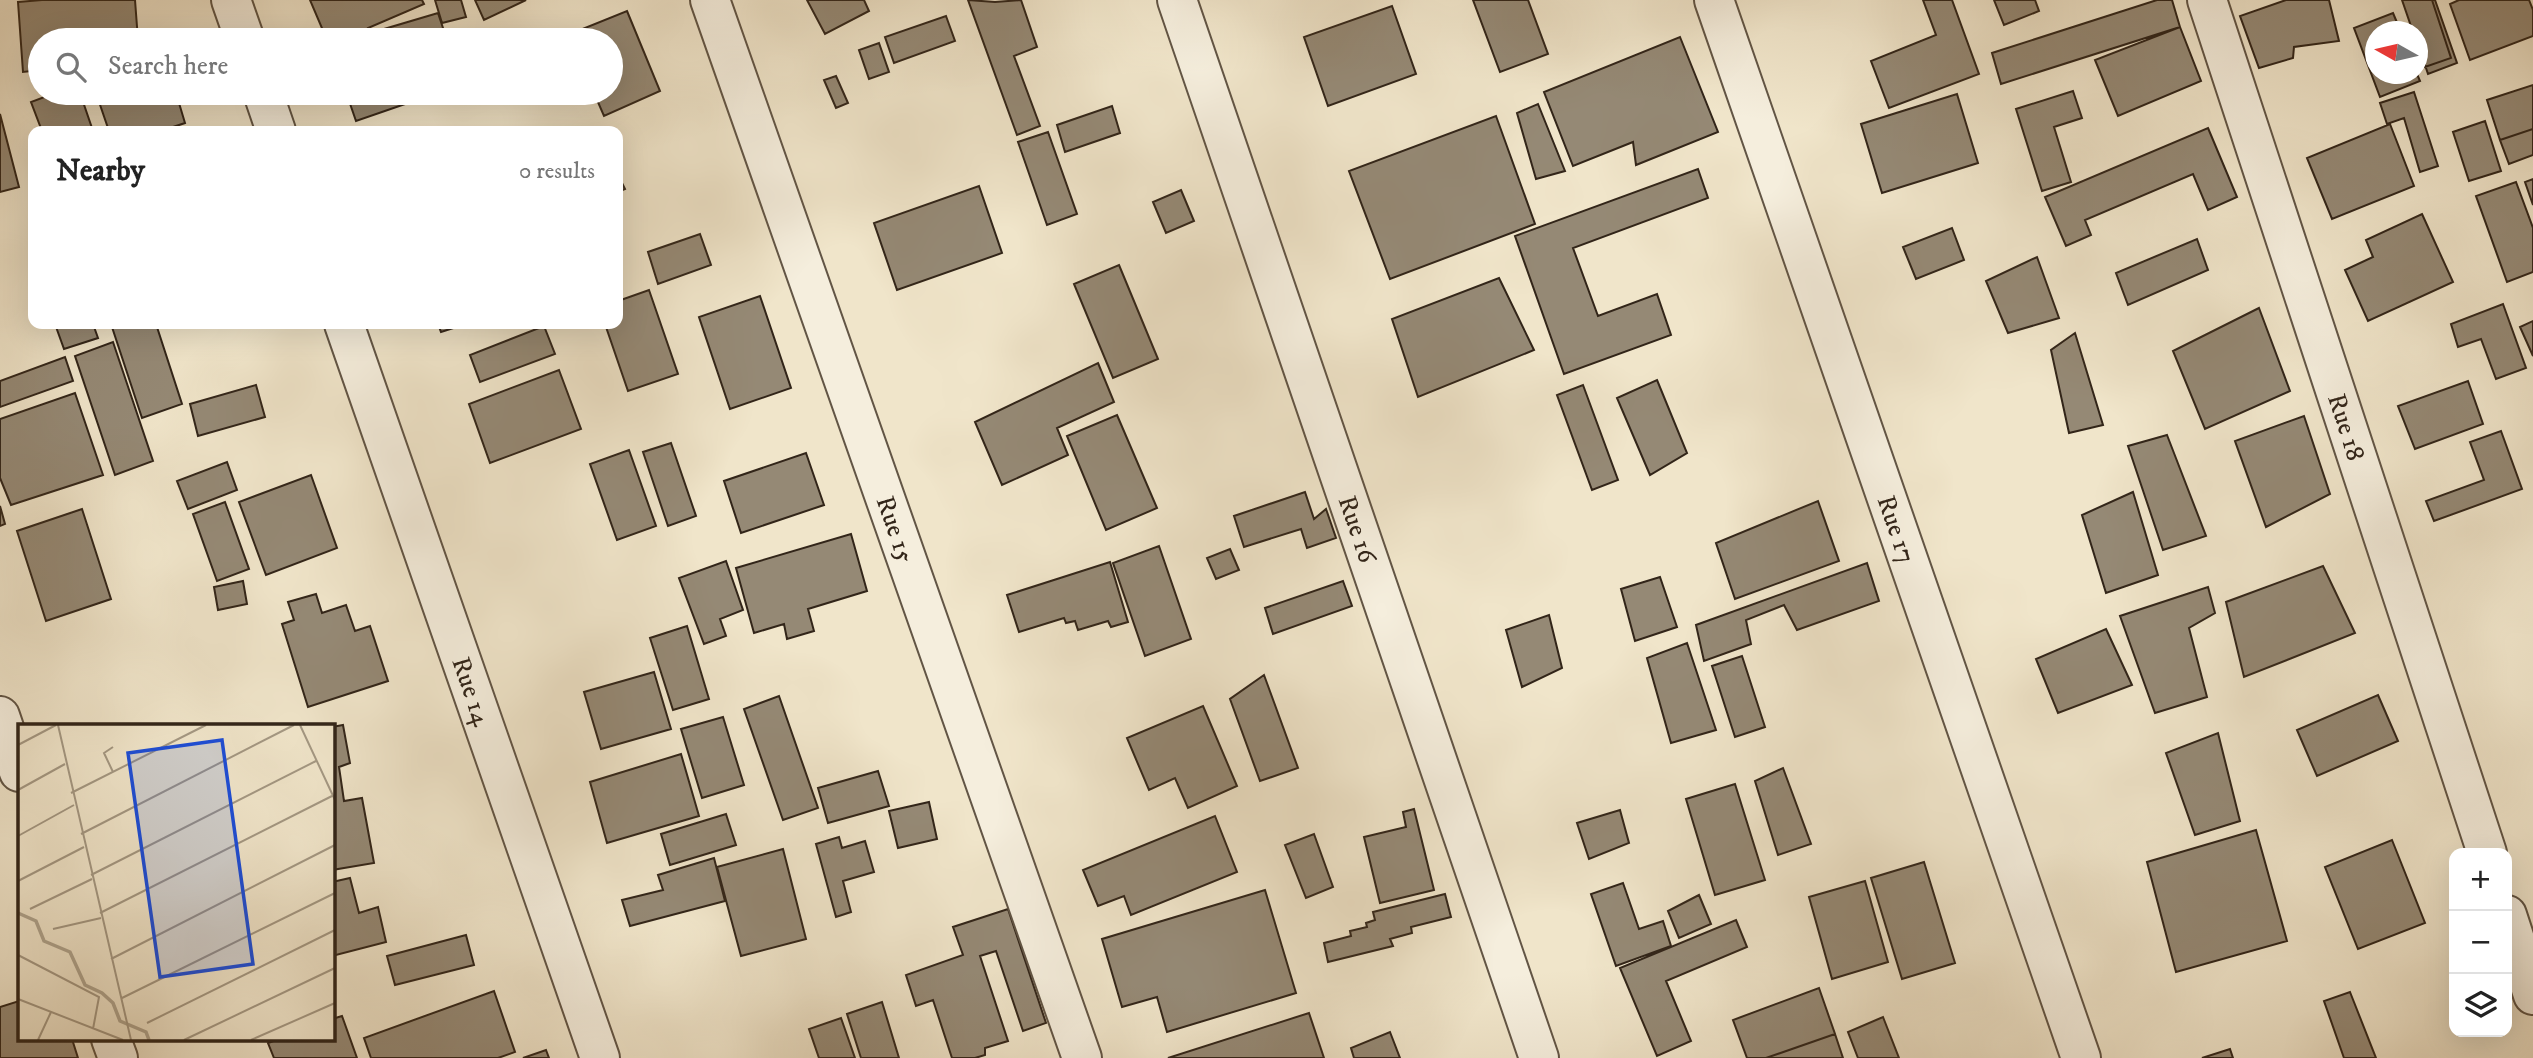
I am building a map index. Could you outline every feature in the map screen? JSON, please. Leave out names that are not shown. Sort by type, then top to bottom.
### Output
[{"type":"street","points":[[231,0],[241,28]]},
{"type":"street","name":"Rue 15","points":[[710,0],[1082,1058]]},
{"type":"street","name":"Rue 16","points":[[1177,0],[1539,1058]]},
{"type":"street","name":"Rue 17","points":[[1714,0],[2081,1058]]},
{"type":"street","name":"Rue 18","points":[[2207,0],[2485,848]]},
{"type":"street","points":[[267,105],[274,126]]},
{"type":"street","name":"Rue 14","points":[[346,329],[600,1058]]},
{"type":"street","points":[[0,716],[18,769]]},
{"type":"street","points":[[2512,930],[2533,995]]},
{"type":"street","points":[[111,1040],[118,1058]]},
{"type":"building","points":[[135,0],[137,28],[28,28],[28,71],[23,72],[18,2]]},
{"type":"building","points":[[310,0],[422,0],[424,4],[368,28],[322,28]]},
{"type":"building","points":[[435,0],[461,0],[466,17],[442,23]]},
{"type":"building","points":[[475,0],[526,0],[484,20]]},
{"type":"building","points":[[807,0],[864,0],[869,11],[825,34]]},
{"type":"building","points":[[968,0],[1021,0],[1037,47],[1014,56],[1040,126],[1017,135]]},
{"type":"building","points":[[1473,0],[1528,0],[1548,54],[1500,72]]},
{"type":"building","points":[[1923,0],[1952,0],[1979,74],[1889,108],[1871,61],[1936,35]]},
{"type":"building","points":[[1994,0],[2035,0],[2039,11],[2004,25]]},
{"type":"building","points":[[2157,0],[2172,0],[2180,27],[2001,84],[1992,53]]},
{"type":"building","points":[[2286,0],[2329,0],[2339,41],[2294,47],[2293,58],[2259,68],[2240,16]]},
{"type":"building","points":[[2402,0],[2435,0],[2457,63],[2428,74],[2428,21],[2409,21]]},
{"type":"building","points":[[2402,0],[2432,0],[2451,58],[2428,66],[2428,21],[2409,21]]},
{"type":"building","points":[[2459,0],[2529,0],[2533,10],[2533,36],[2470,60],[2450,4]]},
{"type":"building","points":[[1392,6],[1416,74],[1328,106],[1304,37]]},
{"type":"building","points":[[627,11],[660,91],[604,116],[599,105],[623,105],[623,28],[585,28]]},
{"type":"building","points":[[438,13],[443,28],[387,28]]},
{"type":"building","points":[[2393,13],[2396,21],[2372,21]]},
{"type":"building","points":[[946,16],[955,41],[894,63],[885,37]]},
{"type":"building","points":[[2365,24],[2365,57],[2354,28]]},
{"type":"building","points":[[2180,27],[2201,81],[2118,116],[2095,60]]},
{"type":"building","points":[[1680,37],[1718,132],[1636,165],[1633,142],[1573,166],[1544,92]]},
{"type":"building","points":[[879,43],[889,72],[869,79],[859,50]]},
{"type":"building","points":[[836,76],[848,103],[836,108],[824,80]]},
{"type":"building","points":[[2375,84],[2412,84],[2380,97]]},
{"type":"building","points":[[2533,85],[2533,129],[2500,140],[2487,100]]},
{"type":"building","points":[[2073,91],[2082,118],[2054,127],[2071,182],[2042,191],[2016,109]]},
{"type":"building","points":[[2414,92],[2438,166],[2420,172],[2404,118],[2387,124],[2380,103]]},
{"type":"building","points":[[1957,94],[1978,163],[1882,193],[1861,124]]},
{"type":"building","points":[[1538,104],[1565,171],[1536,179],[1517,113]]},
{"type":"building","points":[[32,105],[84,105],[91,126],[40,126]]},
{"type":"building","points":[[100,105],[180,105],[185,123],[176,126],[107,126]]},
{"type":"building","points":[[350,105],[402,105],[356,121]]},
{"type":"building","points":[[1112,106],[1120,133],[1065,152],[1057,125]]},
{"type":"building","points":[[0,114],[19,187],[0,192]]},
{"type":"building","points":[[1496,116],[1535,224],[1390,279],[1349,171]]},
{"type":"building","points":[[2485,121],[2501,171],[2469,181],[2453,132]]},
{"type":"building","points":[[2390,124],[2414,186],[2332,219],[2307,158]]},
{"type":"building","points":[[2208,128],[2237,197],[2208,210],[2193,174],[2085,220],[2091,235],[2066,246],[2045,197]]},
{"type":"building","points":[[2533,129],[2533,155],[2509,164],[2500,140]]},
{"type":"building","points":[[1048,132],[1077,214],[1047,225],[1018,142]]},
{"type":"building","points":[[1698,169],[1708,198],[1573,248],[1598,316],[1657,294],[1671,335],[1564,374],[1515,236]]},
{"type":"building","points":[[2533,179],[2533,205],[2525,182]]},
{"type":"building","points":[[2516,182],[2533,228],[2533,272],[2507,282],[2476,196]]},
{"type":"building","points":[[979,186],[1002,253],[897,290],[874,223]]},
{"type":"building","points":[[1181,190],[1194,221],[1166,233],[1153,202]]},
{"type":"building","points":[[2422,214],[2453,282],[2368,321],[2345,270],[2373,257],[2366,240]]},
{"type":"building","points":[[1952,228],[1964,260],[1916,279],[1903,247]]},
{"type":"building","points":[[700,234],[711,265],[658,284],[648,252]]},
{"type":"building","points":[[2197,239],[2208,270],[2128,305],[2116,273]]},
{"type":"building","points":[[2037,257],[2059,318],[2008,333],[1986,281]]},
{"type":"building","points":[[1119,265],[1158,359],[1113,378],[1074,284]]},
{"type":"building","points":[[1499,278],[1534,350],[1418,397],[1392,319]]},
{"type":"building","points":[[649,290],[678,374],[628,391],[607,329],[623,329],[623,299]]},
{"type":"building","points":[[760,296],[791,388],[730,409],[699,317]]},
{"type":"building","points":[[2503,304],[2526,368],[2496,379],[2481,339],[2458,347],[2451,324]]},
{"type":"building","points":[[2259,308],[2290,391],[2205,429],[2173,351]]},
{"type":"building","points":[[2533,321],[2533,356],[2520,327]]},
{"type":"building","points":[[57,329],[95,329],[98,338],[64,349]]},
{"type":"building","points":[[113,329],[158,329],[182,404],[142,418]]},
{"type":"building","points":[[536,329],[545,329],[555,354],[480,382],[470,355]]},
{"type":"building","points":[[2075,333],[2103,425],[2069,433],[2051,350]]},
{"type":"building","points":[[113,342],[153,461],[115,475],[75,356]]},
{"type":"building","points":[[65,357],[73,381],[0,407],[0,381]]},
{"type":"building","points":[[1098,363],[1114,402],[1057,428],[1068,455],[1002,485],[975,422]]},
{"type":"building","points":[[559,370],[581,429],[490,463],[469,404]]},
{"type":"building","points":[[1657,380],[1687,453],[1650,475],[1617,398]]},
{"type":"building","points":[[2468,381],[2483,424],[2415,449],[2398,406]]},
{"type":"building","points":[[256,385],[265,417],[198,436],[190,404]]},
{"type":"building","points":[[1583,385],[1618,480],[1592,490],[1557,395]]},
{"type":"building","points":[[75,393],[103,475],[11,505],[0,478],[0,419]]},
{"type":"building","points":[[1117,415],[1157,508],[1106,530],[1067,436]]},
{"type":"building","points":[[2304,416],[2330,494],[2266,527],[2235,441]]},
{"type":"building","points":[[2501,431],[2522,489],[2434,521],[2426,501],[2484,480],[2470,442]]},
{"type":"building","points":[[2167,435],[2206,536],[2163,550],[2128,446]]},
{"type":"building","points":[[671,443],[696,516],[668,526],[643,452]]},
{"type":"building","points":[[629,450],[656,526],[617,540],[590,464]]},
{"type":"building","points":[[806,453],[824,505],[741,533],[724,481]]},
{"type":"building","points":[[227,462],[237,490],[188,509],[177,481]]},
{"type":"building","points":[[311,475],[337,548],[266,575],[239,502]]},
{"type":"building","points":[[1305,492],[1314,519],[1326,509],[1336,538],[1307,548],[1301,529],[1244,547],[1234,516]]},
{"type":"building","points":[[2133,492],[2158,575],[2106,593],[2082,515]]},
{"type":"building","points":[[1818,501],[1839,561],[1735,599],[1716,543]]},
{"type":"building","points":[[225,502],[249,569],[217,581],[193,514]]},
{"type":"building","points":[[0,506],[5,524],[0,526]]},
{"type":"building","points":[[82,509],[111,599],[46,621],[17,531]]},
{"type":"building","points":[[851,534],[867,591],[808,609],[814,631],[787,639],[784,624],[754,633],[736,568]]},
{"type":"building","points":[[1159,546],[1191,639],[1145,656],[1113,563]]},
{"type":"building","points":[[1230,549],[1239,570],[1216,579],[1207,558]]},
{"type":"building","points":[[726,561],[743,610],[720,619],[726,636],[704,644],[679,578]]},
{"type":"building","points":[[1110,562],[1128,622],[1111,627],[1108,621],[1078,630],[1075,621],[1066,623],[1064,618],[1019,632],[1007,595]]},
{"type":"building","points":[[1867,563],[1879,601],[1797,630],[1784,605],[1746,620],[1751,644],[1704,661],[1696,625]]},
{"type":"building","points":[[2323,566],[2355,633],[2244,677],[2226,602]]},
{"type":"building","points":[[1660,577],[1677,627],[1635,641],[1621,589]]},
{"type":"building","points":[[243,581],[247,604],[218,610],[214,587]]},
{"type":"building","points":[[1343,581],[1352,606],[1273,634],[1265,608]]},
{"type":"building","points":[[2208,587],[2215,613],[2189,628],[2207,697],[2155,713],[2120,616]]},
{"type":"building","points":[[316,594],[322,613],[346,605],[355,631],[370,626],[388,681],[308,707],[282,624],[294,620],[288,602]]},
{"type":"building","points":[[1549,615],[1562,668],[1522,687],[1506,630]]},
{"type":"building","points":[[687,626],[709,699],[673,710],[650,638]]},
{"type":"building","points":[[2106,629],[2132,685],[2058,713],[2036,659]]},
{"type":"building","points":[[1687,643],[1716,730],[1671,743],[1647,658]]},
{"type":"building","points":[[1742,656],[1765,727],[1735,737],[1712,666]]},
{"type":"building","points":[[654,672],[671,729],[601,749],[584,692]]},
{"type":"building","points":[[1264,675],[1298,768],[1260,781],[1230,699]]},
{"type":"building","points":[[2378,695],[2398,741],[2317,776],[2297,730]]},
{"type":"building","points":[[779,696],[818,808],[783,820],[744,709]]},
{"type":"building","points":[[1203,706],[1237,786],[1188,808],[1175,778],[1149,790],[1127,738]]},
{"type":"building","points":[[723,717],[744,785],[702,798],[681,729]]},
{"type":"building","points":[[343,725],[350,763],[339,767],[344,801],[362,798],[374,863],[334,870],[334,727]]},
{"type":"building","points":[[2218,733],[2240,821],[2195,835],[2166,753]]},
{"type":"building","points":[[681,754],[699,816],[607,843],[590,782]]},
{"type":"building","points":[[1783,768],[1811,844],[1778,855],[1755,781]]},
{"type":"building","points":[[878,771],[889,806],[828,823],[818,788]]},
{"type":"building","points":[[1735,784],[1765,880],[1715,895],[1686,799]]},
{"type":"building","points":[[929,802],[937,839],[898,848],[889,811]]},
{"type":"building","points":[[1414,809],[1434,890],[1380,903],[1364,837],[1406,827],[1403,812]]},
{"type":"building","points":[[1620,810],[1629,843],[1589,859],[1577,823]]},
{"type":"building","points":[[726,814],[736,845],[670,865],[661,834]]},
{"type":"building","points":[[1215,816],[1237,872],[1131,915],[1124,896],[1098,906],[1083,870]]},
{"type":"building","points":[[2256,830],[2287,941],[2176,972],[2147,862]]},
{"type":"building","points":[[1314,834],[1333,887],[1306,898],[1285,845]]},
{"type":"building","points":[[839,837],[842,848],[865,841],[874,872],[843,881],[851,912],[836,917],[816,844]]},
{"type":"building","points":[[2392,840],[2425,923],[2358,949],[2325,867]]},
{"type":"building","points":[[783,849],[806,939],[741,956],[717,867]]},
{"type":"building","points":[[714,858],[725,901],[630,926],[622,900],[663,890],[658,875]]},
{"type":"building","points":[[1924,862],[1955,963],[1902,979],[1871,878]]},
{"type":"building","points":[[350,878],[359,913],[378,907],[386,942],[334,955],[334,882]]},
{"type":"building","points":[[1865,881],[1888,962],[1832,979],[1809,897]]},
{"type":"building","points":[[1623,883],[1639,929],[1663,921],[1671,946],[1616,966],[1591,894]]},
{"type":"building","points":[[1265,890],[1296,993],[1167,1032],[1157,997],[1122,1007],[1102,939]]},
{"type":"building","points":[[1445,894],[1451,917],[1411,927],[1412,933],[1390,939],[1393,946],[1328,962],[1324,943],[1351,936],[1350,931],[1367,927],[1366,923],[1375,920],[1373,912]]},
{"type":"building","points":[[1699,895],[1711,924],[1679,938],[1668,911]]},
{"type":"building","points":[[1008,909],[1046,1023],[1023,1031],[996,951],[980,956],[1008,1041],[985,1048],[985,1055],[952,1058],[933,1000],[916,1006],[906,975],[963,955],[953,927]]},
{"type":"building","points":[[1736,920],[1747,947],[1666,981],[1691,1041],[1657,1056],[1620,968]]},
{"type":"building","points":[[466,935],[474,965],[395,985],[387,956]]},
{"type":"building","points":[[1819,988],[1835,1034],[1766,1058],[1747,1058],[1733,1020]]},
{"type":"building","points":[[494,991],[515,1052],[498,1058],[371,1058],[364,1038]]},
{"type":"building","points":[[2350,992],[2376,1058],[2344,1058],[2324,1001]]},
{"type":"building","points":[[18,1001],[18,1040],[72,1040],[78,1058],[0,1058],[0,1007]]},
{"type":"building","points":[[882,1002],[899,1058],[861,1058],[847,1014]]},
{"type":"building","points":[[1309,1013],[1324,1058],[1168,1058]]},
{"type":"building","points":[[342,1016],[357,1058],[274,1058],[268,1043],[276,1040],[334,1040],[334,1018]]},
{"type":"building","points":[[1883,1017],[1899,1058],[1858,1058],[1848,1032]]},
{"type":"building","points":[[841,1018],[855,1058],[819,1058],[809,1029]]},
{"type":"building","points":[[1390,1032],[1400,1058],[1354,1058],[1351,1048]]},
{"type":"building","points":[[1835,1034],[1843,1058],[1766,1058]]},
{"type":"building","points":[[2230,1049],[2233,1058],[2202,1058]]},
{"type":"building","points":[[546,1050],[549,1058],[523,1058]]}]
